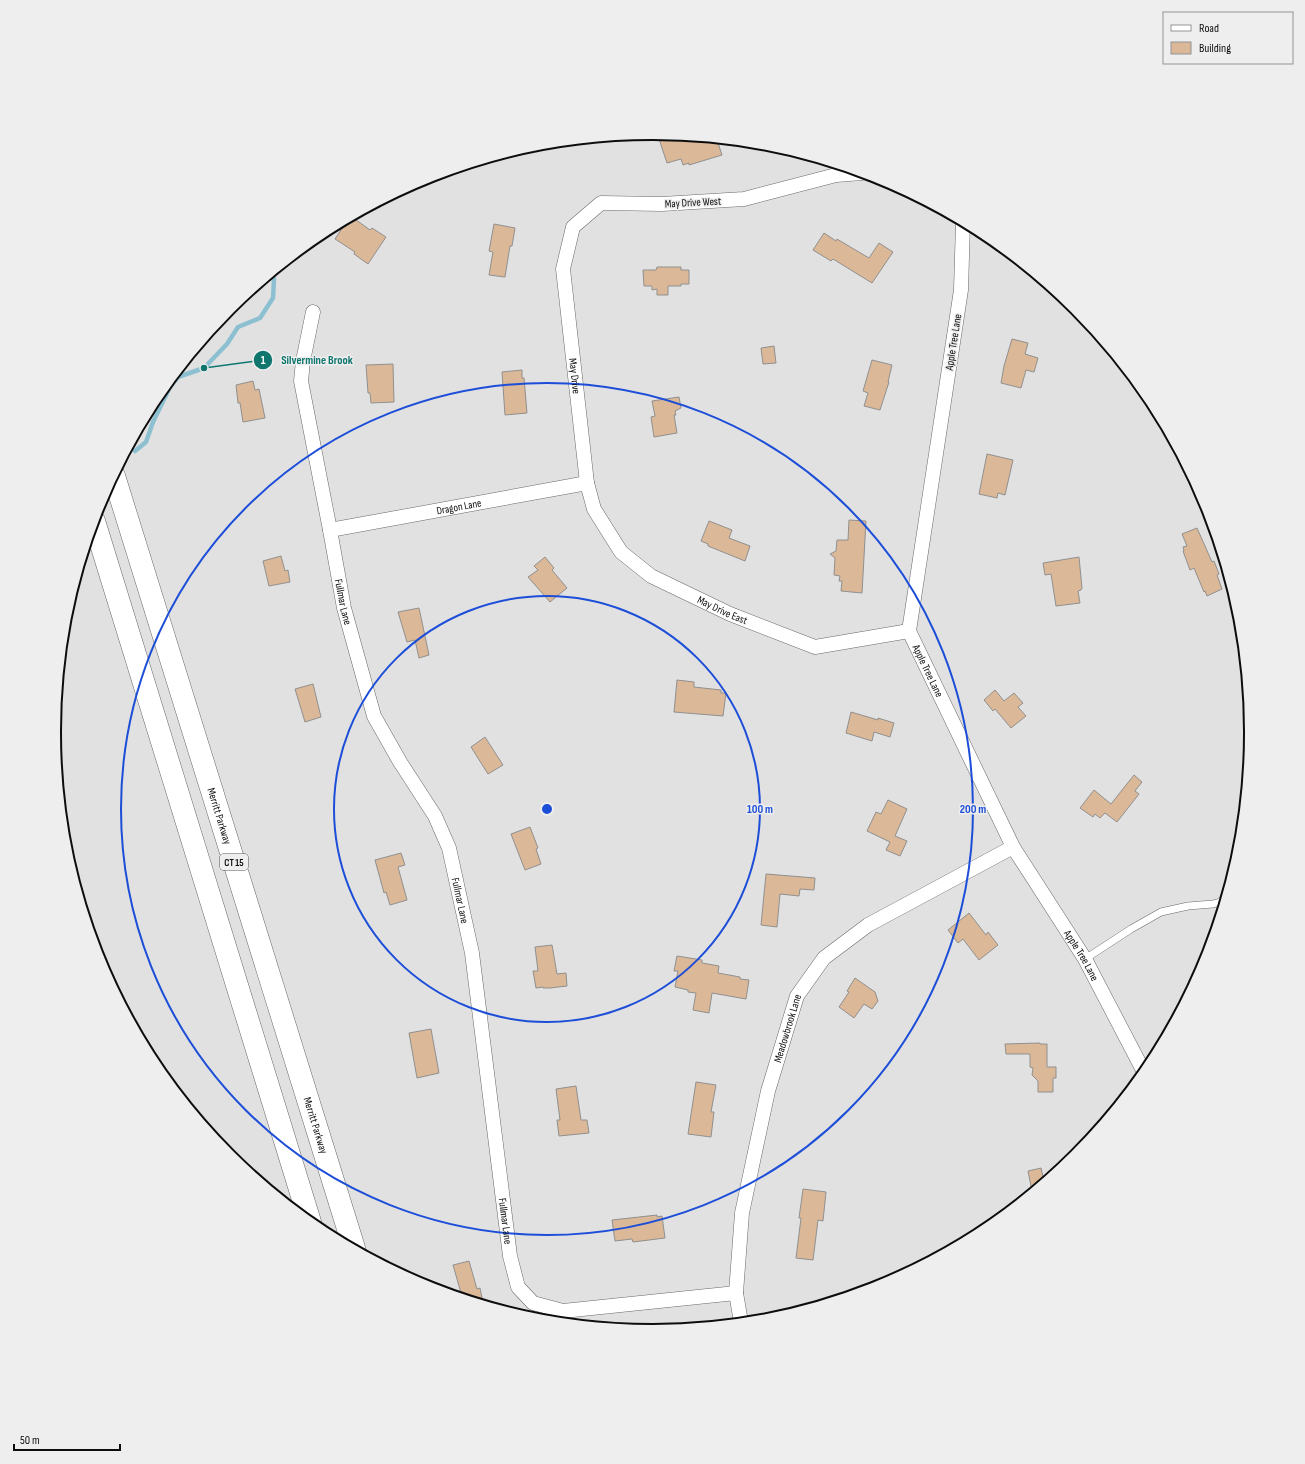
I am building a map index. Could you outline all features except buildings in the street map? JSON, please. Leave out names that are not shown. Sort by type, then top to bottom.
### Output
[{"type":"highway","name":"Merritt Parkway","points":[[116,483],[352,1241]]},
{"type":"highway","points":[[97,530],[307,1212]]},
{"type":"street","name":"May Drive West","points":[[562,269],[573,227],[601,203],[662,204],[744,199],[836,175],[848,174]]},
{"type":"street","name":"Apple Tree Lane","points":[[963,229],[961,290],[910,632],[1013,847],[1085,959],[1141,1066]]},
{"type":"street","name":"May Drive","points":[[562,269],[587,483]]},
{"type":"street","name":"Fullmar Lane","points":[[313,312],[303,361],[301,381],[344,608],[374,716],[400,762],[435,816],[450,848],[472,954],[510,1256],[518,1287],[533,1303],[563,1311],[736,1293]]},
{"type":"street","name":"May Drive East","points":[[587,483],[594,509],[621,552],[651,576],[730,614],[815,647],[910,632]]},
{"type":"street","name":"Dragon Lane","points":[[330,530],[587,483]]},
{"type":"street","name":"Meadowbrook Lane","points":[[740,1316],[736,1293],[742,1213],[768,1091],[797,996],[824,958],[868,925],[1013,847]]},
{"type":"lane","points":[[1085,959],[1131,929],[1161,912],[1188,906],[1219,902]]},
{"type":"waterway","points":[[180,376],[204,368],[227,344],[238,327],[260,318],[273,298],[274,278]]},
{"type":"waterway","points":[[135,451],[146,442],[153,422],[165,398]]},
{"type":"place","name":"Silvermine Brook","points":[[204,368]]}]
